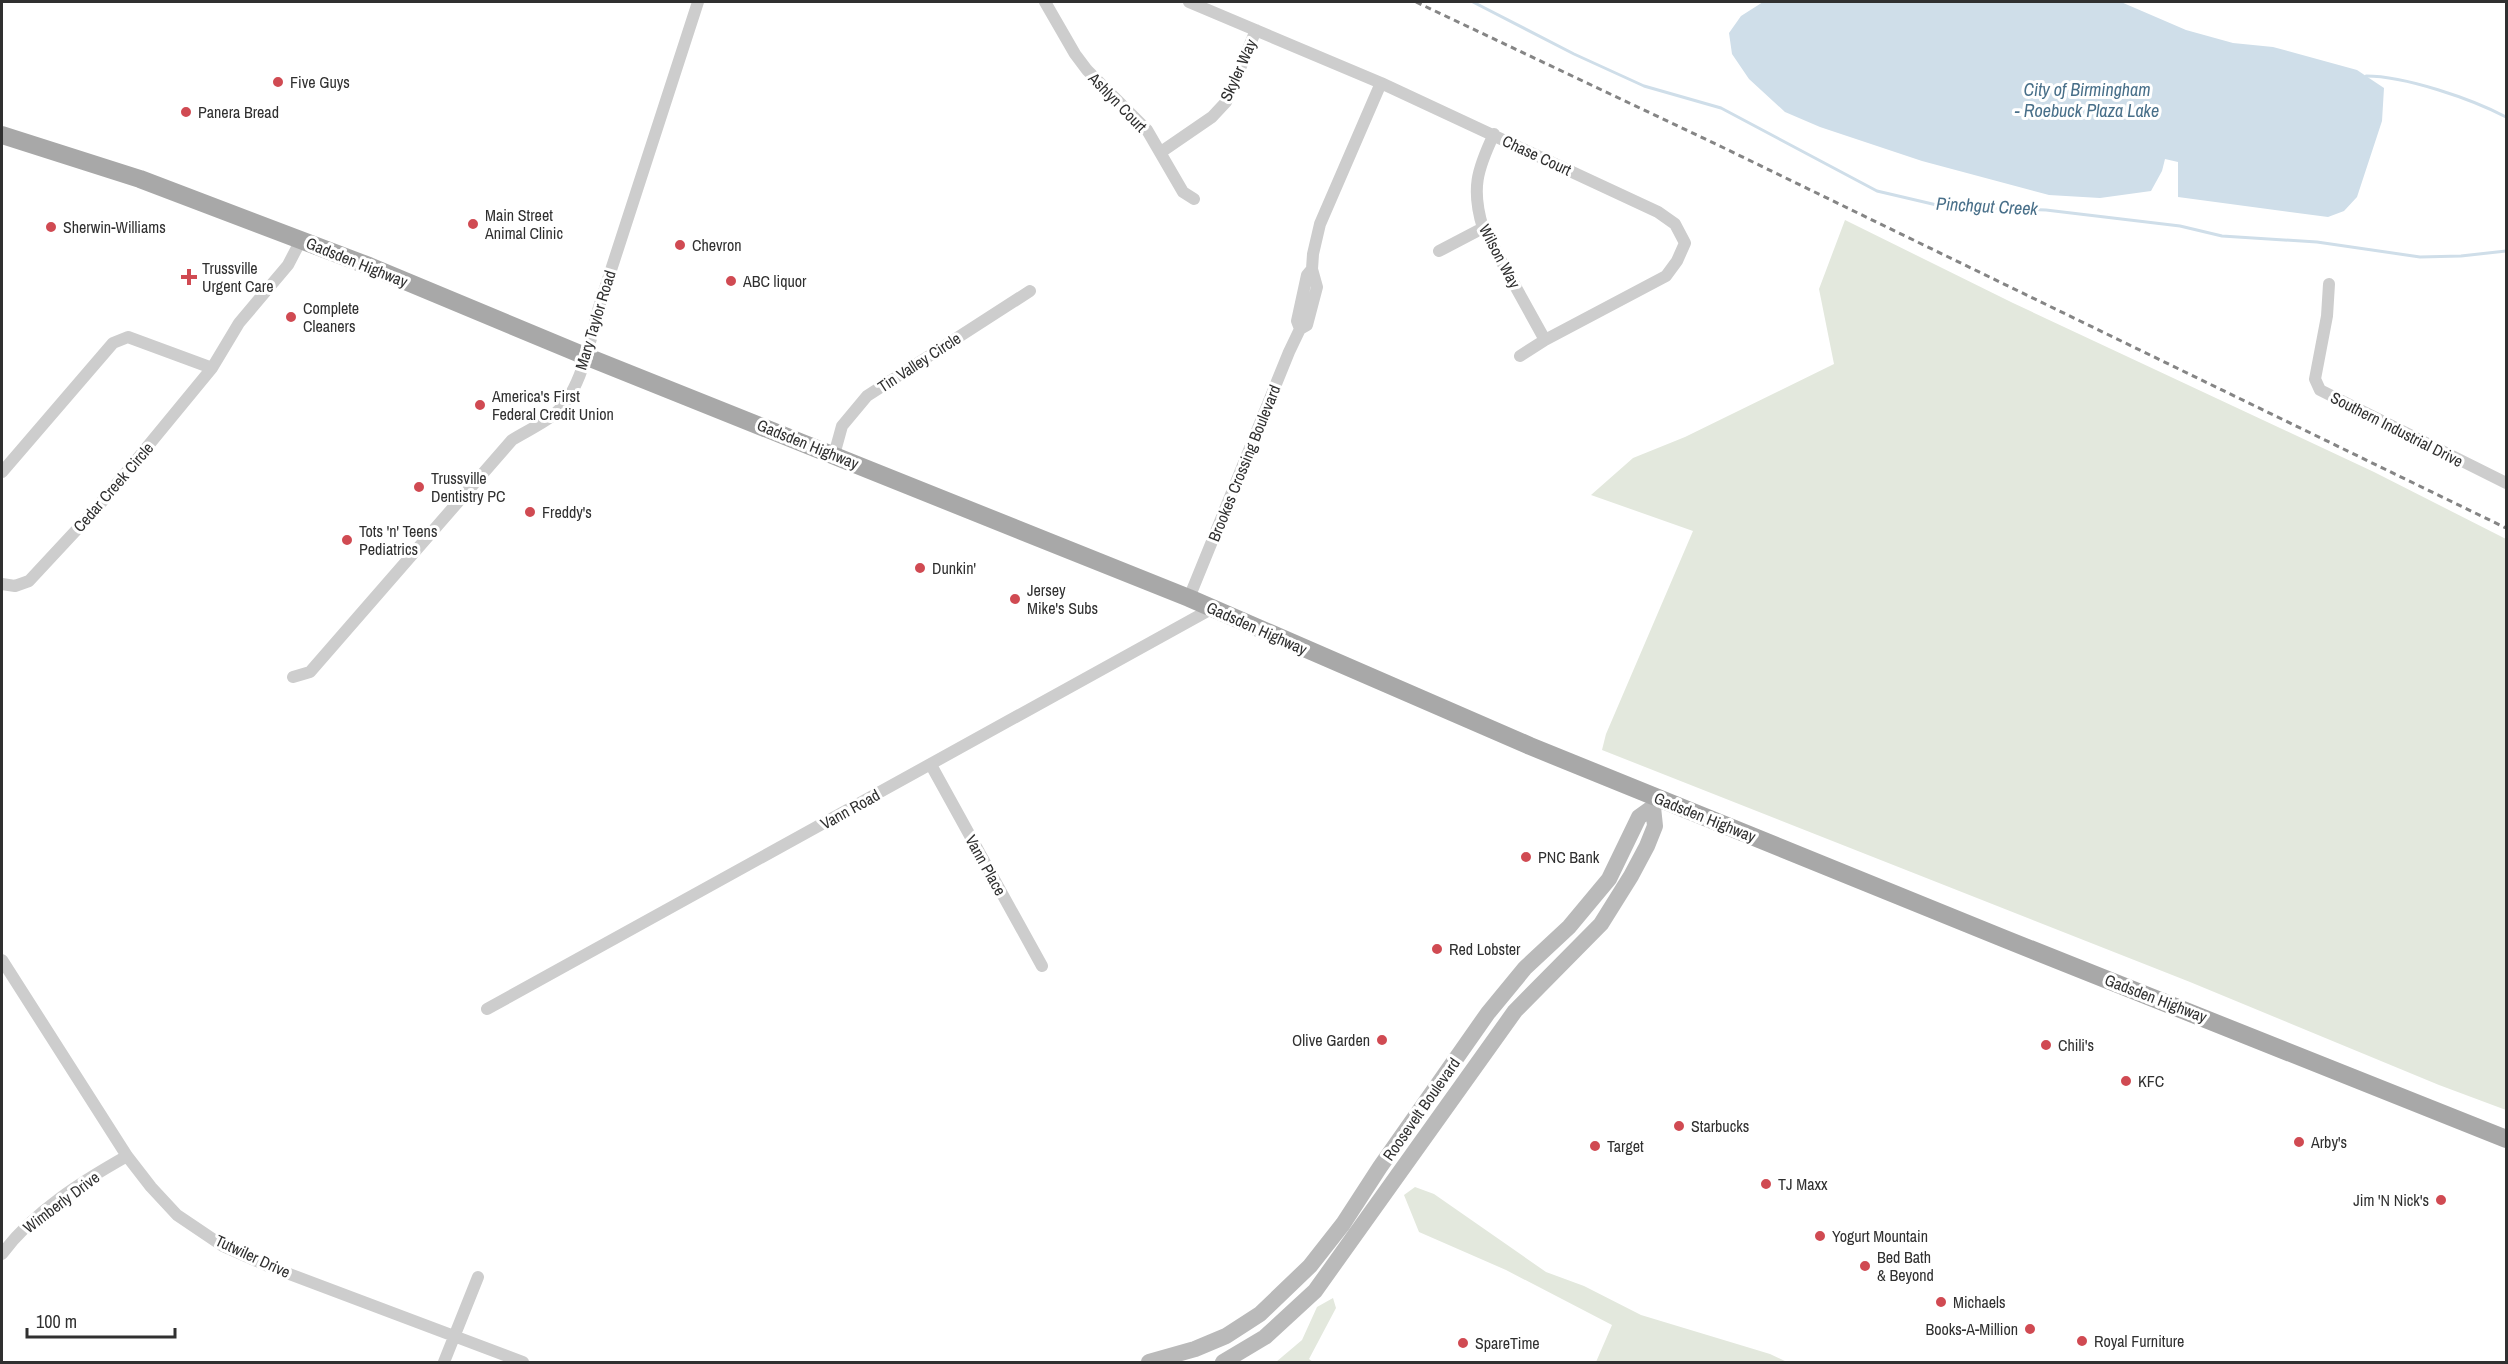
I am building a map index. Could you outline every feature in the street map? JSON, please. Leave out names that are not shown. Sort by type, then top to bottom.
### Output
[{"type":"main road","name":"Gadsden Highway","points":[[2,135],[140,179],[302,240],[1214,608],[1655,802],[2506,1139]]},
{"type":"street","name":"Mary Taylor Road","points":[[293,677],[310,672],[512,440],[552,416],[564,405],[575,385],[585,356],[698,2]]},
{"type":"street","name":"Ashlyn Court","points":[[1045,2],[1081,62],[1147,130],[1183,192],[1194,199]]},
{"type":"street","name":"Chase Court","points":[[1189,2],[1382,83],[1494,134],[1658,212],[1675,224],[1684,243],[1677,261],[1666,276],[1545,340],[1520,356]]},
{"type":"street","name":"Skyler Way","points":[[1161,152],[1212,117],[1226,102],[1256,30]]},
{"type":"street","name":"Brookes Crossing Boulevard","points":[[1189,598],[1300,329],[1297,321],[1307,275],[1312,270],[1320,224],[1382,83]]},
{"type":"street","name":"Wilson Way","points":[[1494,134],[1477,178],[1476,197],[1483,228],[1545,340]]},
{"type":"street","points":[[1439,251],[1483,228]]},
{"type":"street","name":"Cedar Creek Circle","points":[[2,584],[15,586],[29,581],[96,509],[212,368],[239,323],[288,265],[302,240]]},
{"type":"street","name":"Southern Industrial Drive","points":[[2329,284],[2327,316],[2315,379],[2320,390],[2506,483]]},
{"type":"street","name":"Tin Valley Circle","points":[[834,455],[842,426],[867,396],[1030,291]]},
{"type":"street","points":[[2,472],[113,343],[120,339],[128,338],[212,368]]},
{"type":"street","name":"Vann Road","points":[[487,1010],[1214,608]]},
{"type":"street","name":"Vann Place","points":[[931,765],[1042,966]]},
{"type":"street","name":"Roosevelt Boulevard","points":[[1149,1362],[1195,1349],[1227,1336],[1260,1314],[1310,1266],[1343,1224],[1488,1013],[1525,968],[1592,902],[1609,879],[1639,817],[1655,802]]},
{"type":"street","name":"Roosevelt Boulevard","points":[[1224,1362],[1265,1337],[1315,1291],[1508,1019],[1542,981],[1601,924],[1647,846],[1655,826],[1655,802]]},
{"type":"street","name":"Tutwiler Drive","points":[[2,960],[127,1156],[177,1215],[224,1246],[268,1266],[523,1362]]},
{"type":"street","name":"Wimberly Drive","points":[[2,1254],[28,1224],[58,1200],[127,1156]]},
{"type":"street","points":[[444,1362],[478,1277]]},
{"type":"shaded area","points":[[1845,220],[2013,303],[2374,472],[2506,539],[2506,1110],[2439,1085],[2190,982],[1602,750],[1606,734],[1693,531],[1591,495],[1633,458],[1685,437],[1834,364],[1819,289]]},
{"type":"shaded area","points":[[1415,1187],[1434,1194],[1546,1272],[1584,1286],[1641,1315],[1770,1354],[1787,1362],[1596,1362],[1612,1325],[1506,1270],[1419,1232],[1404,1195]]},
{"type":"shaded area","points":[[1333,1298],[1336,1308],[1309,1359],[1313,1362],[1276,1362],[1302,1340],[1317,1307]]},
{"type":"water","name":"City of Birmingham - Roebuck Plaza Lake","points":[[1763,2],[2121,2],[2186,30],[2233,43],[2273,47],[2357,70],[2384,88],[2382,121],[2357,197],[2344,211],[2328,217],[2178,197],[2178,162],[2165,159],[2162,171],[2151,191],[2100,198],[2049,195],[1922,161],[1820,127],[1785,112],[1749,79],[1732,54],[1729,33],[1741,16]]},
{"type":"waterway","name":"Pinchgut Creek","points":[[1473,2],[1574,54],[1644,86],[1721,108],[1877,191],[1941,206],[2046,210],[2180,226],[2222,236],[2317,242],[2420,257],[2461,256],[2506,251]]},
{"type":"waterway","points":[[2366,76],[2418,84],[2475,103],[2506,117]]},
{"type":"railway","points":[[1416,2],[1722,147],[2506,528]]},
{"type":"place","name":"Five Guys","points":[[278,82]]},
{"type":"place","name":"Panera Bread","points":[[186,112]]},
{"type":"place","name":"Main Street Animal Clinic","points":[[473,224]]},
{"type":"place","name":"Sherwin-Williams","points":[[51,227]]},
{"type":"place","name":"Chevron","points":[[680,245]]},
{"type":"place","name":"Trussville Urgent Care","points":[[189,277]]},
{"type":"place","name":"ABC liquor","points":[[731,281]]},
{"type":"place","name":"Complete Cleaners","points":[[291,317]]},
{"type":"place","name":"America's First Federal Credit Union","points":[[480,405]]},
{"type":"place","name":"Trussville Dentistry PC","points":[[419,487]]},
{"type":"place","name":"Freddy's","points":[[530,512]]},
{"type":"place","name":"Tots 'n' Teens Pediatrics","points":[[347,540]]},
{"type":"place","name":"Dunkin'","points":[[920,568]]},
{"type":"place","name":"Jersey Mike's Subs","points":[[1015,599]]},
{"type":"place","name":"PNC Bank","points":[[1526,857]]},
{"type":"place","name":"Red Lobster","points":[[1437,949]]},
{"type":"place","name":"Olive Garden","points":[[1382,1040]]},
{"type":"place","name":"Chili's","points":[[2046,1045]]},
{"type":"place","name":"KFC","points":[[2126,1081]]},
{"type":"place","name":"Starbucks","points":[[1679,1126]]},
{"type":"place","name":"Arby's","points":[[2299,1142]]},
{"type":"place","name":"Target","points":[[1595,1146]]},
{"type":"place","name":"TJ Maxx","points":[[1766,1184]]},
{"type":"place","name":"Jim 'N Nick's","points":[[2441,1200]]},
{"type":"place","name":"Yogurt Mountain","points":[[1820,1236]]},
{"type":"place","name":"Bed Bath & Beyond","points":[[1865,1266]]},
{"type":"place","name":"Michaels","points":[[1941,1302]]},
{"type":"place","name":"Books-A-Million","points":[[2030,1329]]},
{"type":"place","name":"Royal Furniture","points":[[2082,1341]]},
{"type":"place","name":"SpareTime","points":[[1463,1343]]}]
